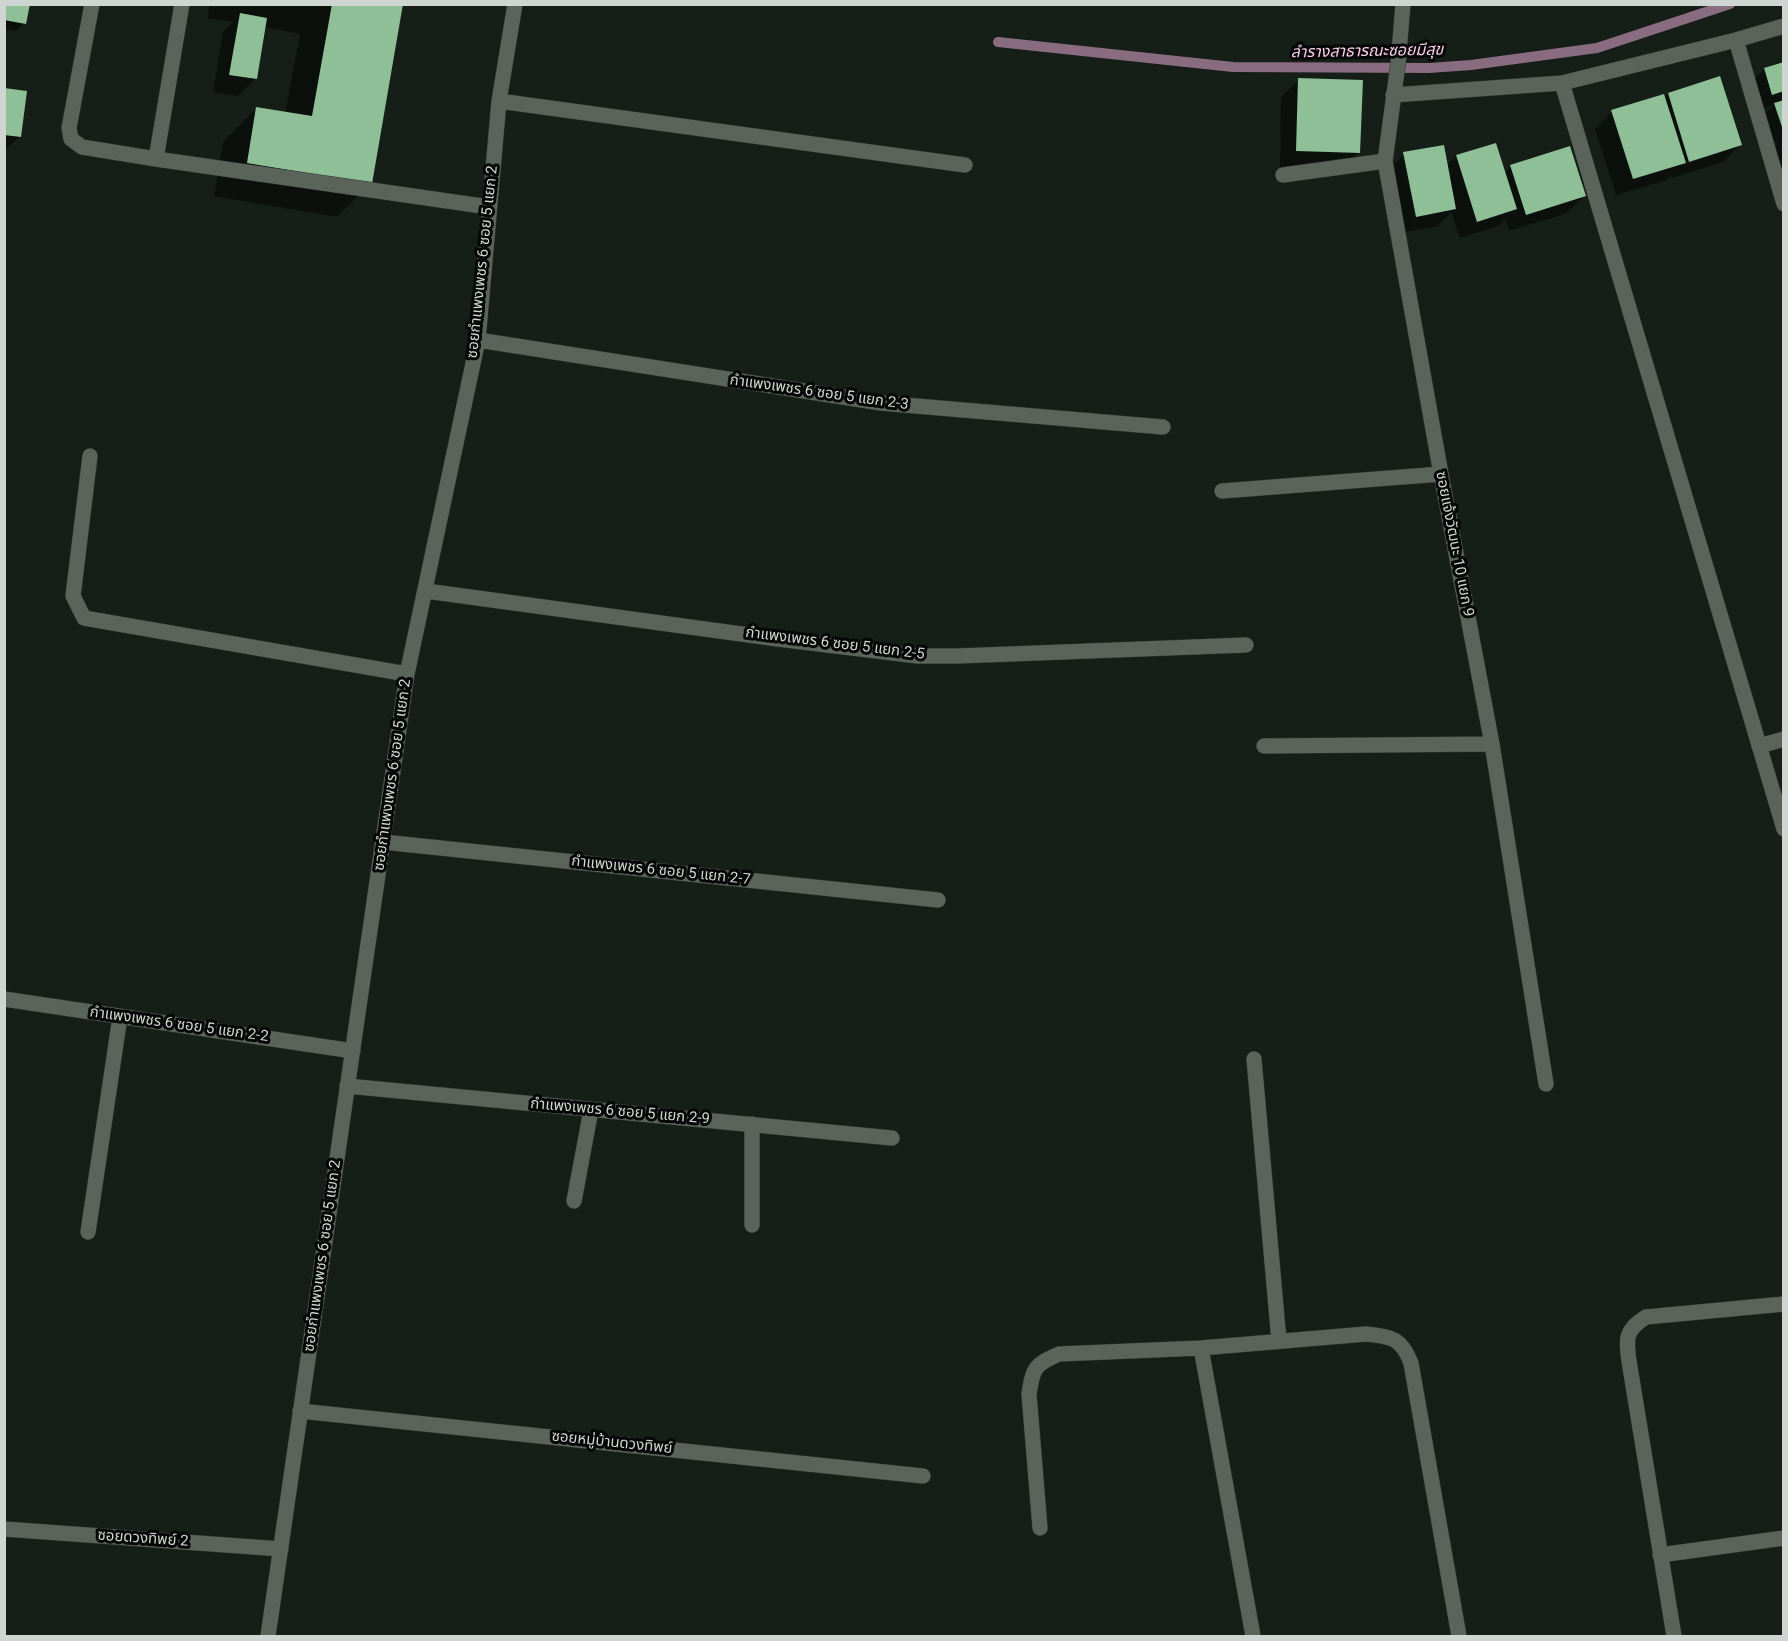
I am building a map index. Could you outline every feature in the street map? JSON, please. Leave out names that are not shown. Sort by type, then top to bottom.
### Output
[{"type":"street","points":[[92,4],[69,128],[71,139],[82,147],[489,207]]},
{"type":"street","points":[[156,159],[182,4]]},
{"type":"street","name":"ซอยกำแพงเพชร 6 ซอย 5 แยก 2","points":[[268,1636],[407,674],[478,340],[499,101],[515,4]]},
{"type":"street","name":"ซอยแจ้งวัฒนะ 10 แยก 9","points":[[1403,4],[1385,161],[1492,744],[1546,1084]]},
{"type":"street","points":[[1393,95],[1562,83],[1784,26]]},
{"type":"street","points":[[1736,40],[1784,204]]},
{"type":"street","points":[[1562,83],[1784,829]]},
{"type":"street","points":[[499,101],[964,165]]},
{"type":"street","points":[[1283,175],[1385,161]]},
{"type":"street","name":"กำแพงเพชร 6 ซอย 5 แยก 2-3","points":[[478,340],[881,404],[1163,427]]},
{"type":"street","points":[[90,456],[73,596],[84,618],[407,674]]},
{"type":"street","points":[[1222,491],[1441,474]]},
{"type":"street","name":"กำแพงเพชร 6 ซอย 5 แยก 2-5","points":[[426,591],[918,656],[1246,645]]},
{"type":"street","points":[[1759,746],[1784,739]]},
{"type":"street","points":[[1264,746],[1492,744]]},
{"type":"street","name":"กำแพงเพชร 6 ซอย 5 แยก 2-7","points":[[383,842],[938,900]]},
{"type":"street","name":"กำแพงเพชร 6 ซอย 5 แยก 2-2","points":[[4,999],[353,1051]]},
{"type":"street","points":[[88,1232],[120,1017]]},
{"type":"street","points":[[1254,1059],[1280,1341]]},
{"type":"street","name":"กำแพงเพชร 6 ซอย 5 แยก 2-9","points":[[347,1086],[892,1138]]},
{"type":"street","points":[[574,1201],[591,1110]]},
{"type":"street","points":[[752,1124],[752,1225]]},
{"type":"street","points":[[1674,1636],[1629,1361],[1627,1341],[1630,1329],[1646,1317],[1784,1304]]},
{"type":"street","points":[[1040,1528],[1029,1394],[1032,1373],[1041,1361],[1059,1354],[1201,1348],[1366,1334],[1395,1340],[1406,1349],[1411,1363],[1459,1636]]},
{"type":"street","points":[[1201,1348],[1253,1636]]},
{"type":"street","name":"ซอยหมู่บ้านดวงทิพย์","points":[[300,1411],[923,1476]]},
{"type":"street","name":"ซอยดวงทิพย์ 2","points":[[4,1529],[280,1549]]},
{"type":"street","points":[[1660,1555],[1784,1538]]},
{"type":"building","points":[[4,4],[30,4],[26,24],[4,20]]},
{"type":"building","points":[[332,4],[403,4],[372,184],[247,163],[256,107],[312,116]]},
{"type":"building","points":[[240,13],[267,18],[257,79],[229,75]]},
{"type":"building","points":[[1784,62],[1784,91],[1772,95],[1764,68]]},
{"type":"building","points":[[1720,76],[1742,145],[1689,162],[1668,93]]},
{"type":"building","points":[[1298,78],[1363,80],[1360,153],[1296,151]]},
{"type":"building","points":[[4,88],[27,91],[21,137],[4,135]]},
{"type":"building","points":[[1664,94],[1686,163],[1633,179],[1611,110]]},
{"type":"building","points":[[1784,100],[1784,130],[1783,130],[1774,103]]},
{"type":"building","points":[[1496,143],[1517,209],[1477,222],[1456,155]]},
{"type":"building","points":[[1444,145],[1456,209],[1416,217],[1403,152]]},
{"type":"building","points":[[1570,146],[1586,196],[1526,215],[1510,165]]},
{"type":"waterway","name":"ลำรางสาธารณะซอยมีสุข","points":[[998,42],[1233,67],[1429,68],[1471,65],[1597,48],[1730,4]]}]
